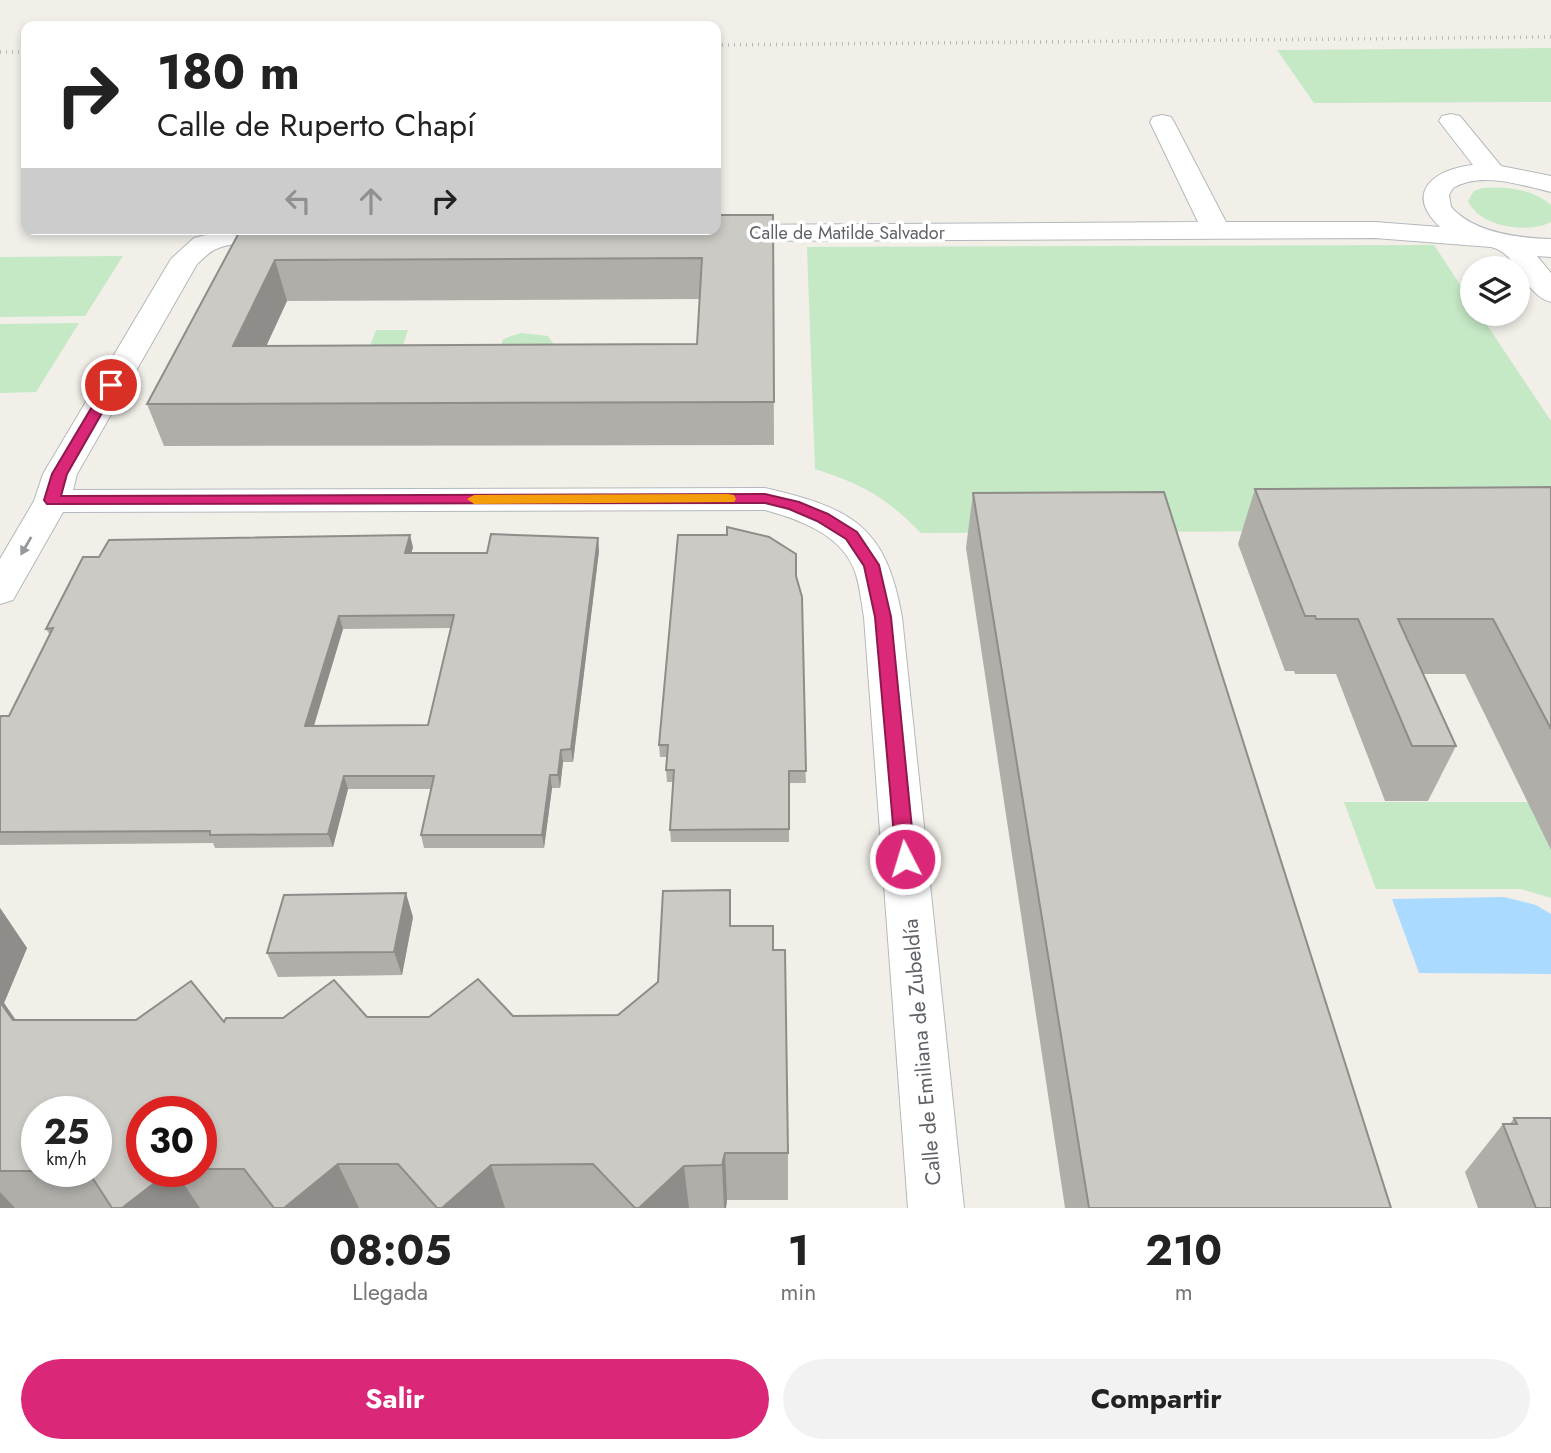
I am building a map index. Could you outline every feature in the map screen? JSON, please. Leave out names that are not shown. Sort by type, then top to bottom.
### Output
[{"type":"street","points":[[1451,121],[1492,172],[1551,184]]},
{"type":"street","points":[[1162,122],[1216,231]]},
{"type":"street","name":"Calle de Matilde Salvador","points":[[1375,230],[1414,222],[1428,215],[1436,203],[1436,193],[1442,184],[1453,178],[1492,172]]},
{"type":"street","points":[[1436,203],[1454,223],[1503,243],[1551,293]]},
{"type":"street","name":"Calle de Matilde Salvador","points":[[721,233],[1375,230],[1551,248]]},
{"type":"street","points":[[0,591],[52,500],[60,474],[185,259],[204,244],[236,236],[315,235]]},
{"type":"street","name":"Calle de Emiliana de Zubeldía","points":[[52,500],[765,499],[804,510],[851,535],[871,565],[883,617],[936,1208]]},
{"type":"green space","points":[[1551,48],[1551,102],[1314,103],[1277,50]]},
{"type":"green space","points":[[1483,188],[1510,188],[1536,195],[1551,205],[1551,222],[1541,226],[1518,227],[1505,226],[1482,217],[1468,201],[1474,191]]},
{"type":"green space","points":[[1434,245],[1460,285],[1460,326],[1488,326],[1551,421],[1551,530],[921,533],[873,493],[815,469],[807,247]]},
{"type":"green space","points":[[123,256],[85,316],[0,317],[0,257]]},
{"type":"green space","points":[[79,323],[36,392],[0,393],[0,324]]},
{"type":"green space","points":[[376,330],[408,330],[395,370],[361,370]]},
{"type":"green space","points":[[521,333],[548,336],[555,346],[498,360],[503,339]]},
{"type":"green space","points":[[1344,802],[1528,802],[1551,850],[1551,898],[1521,889],[1376,889]]},
{"type":"water","points":[[1504,897],[1536,905],[1551,914],[1551,974],[1419,973],[1392,899]]},
{"type":"building","points":[[721,215],[773,215],[774,402],[147,404],[238,235],[721,235]],"holes":[[[702,258],[697,344],[233,346],[275,260]]]},
{"type":"building","points":[[1551,487],[1551,729],[1493,619],[1398,619],[1456,746],[1412,746],[1358,619],[1316,619],[1315,616],[1305,616],[1255,489]]},
{"type":"building","points":[[1164,492],[1391,1208],[1089,1208],[973,493]]},
{"type":"building","points":[[727,527],[769,537],[796,554],[796,576],[802,597],[806,771],[789,771],[789,829],[670,830],[674,770],[666,770],[668,745],[659,745],[678,535],[727,535]]},
{"type":"building","points":[[491,534],[598,538],[571,749],[561,750],[558,775],[550,775],[542,835],[421,835],[434,776],[344,776],[328,834],[210,835],[210,831],[0,832],[0,718],[9,716],[53,628],[46,629],[83,557],[99,557],[109,540],[410,535],[405,553],[487,553]],"holes":[[[454,615],[428,725],[305,726],[339,616]]]},
{"type":"building","points":[[730,890],[730,926],[773,926],[773,950],[785,950],[788,1153],[725,1153],[722,1165],[684,1166],[639,1208],[635,1208],[593,1164],[491,1165],[442,1208],[437,1208],[398,1164],[338,1164],[284,1208],[274,1208],[244,1169],[217,1169],[217,1096],[126,1096],[126,1187],[149,1187],[122,1208],[112,1208],[98,1187],[112,1187],[112,1096],[21,1096],[21,1171],[0,1171],[0,1002],[13,1020],[136,1020],[191,981],[224,1022],[226,1018],[283,1018],[334,980],[367,1017],[429,1017],[478,979],[513,1016],[618,1015],[658,982],[663,891]]},
{"type":"building","points":[[406,893],[394,952],[267,953],[284,895]]},
{"type":"building","points":[[1514,1118],[1551,1118],[1551,1208],[1536,1208],[1503,1124],[1517,1124]]},
{"type":"railway","points":[[721,45],[1551,37]]},
{"type":"railway","points":[[0,52],[21,52]]},
{"type":"slow traffic","points":[[474,499],[728,499]]},
{"type":"route","points":[[111,385],[60,474],[52,500],[765,499],[794,506],[851,535],[871,565],[883,617],[905,859]]}]
